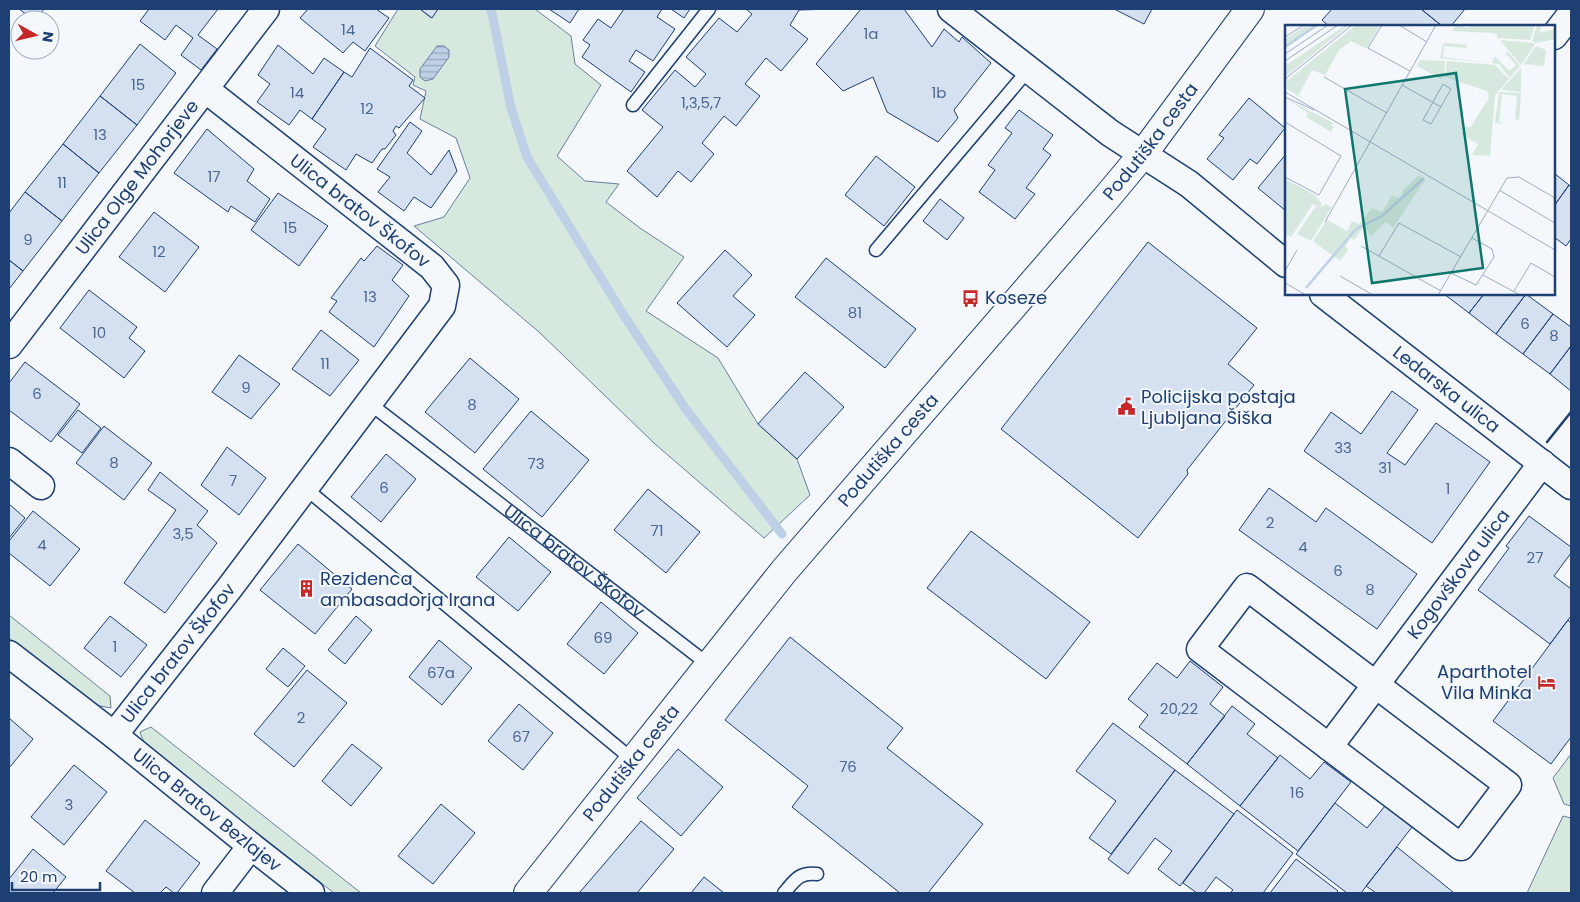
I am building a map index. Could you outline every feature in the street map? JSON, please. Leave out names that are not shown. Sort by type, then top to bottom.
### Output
[{"type":"main road","name":"Podutiška cesta","points":[[528,893],[784,571],[1060,253],[1143,154],[1250,9]]},
{"type":"street","name":"Ulica Olge Mohorjeve","points":[[9,345],[266,9]]},
{"type":"street","points":[[951,9],[1110,132],[1189,184],[1285,263]]},
{"type":"street","points":[[1555,35],[1571,14]]},
{"type":"street","name":"Ulica bratov Škofov","points":[[114,735],[228,590],[442,306],[446,285],[432,267],[205,89]]},
{"type":"street","name":"Ledarska ulica","points":[[1326,295],[1349,302],[1571,486]]},
{"type":"street","points":[[9,461],[41,486]]},
{"type":"street","name":"Kogovškova ulica","points":[[1330,747],[1542,463]]},
{"type":"street","points":[[1247,587],[1376,684],[1508,785],[1461,847],[1200,648],[1247,587]]},
{"type":"street","name":"Ulica Bratov Bezlajev","points":[[9,654],[114,735],[311,893]]},
{"type":"street","points":[[215,893],[251,846]]},
{"type":"lane","points":[[633,105],[709,9]]},
{"type":"lane","points":[[876,250],[1029,69]]},
{"type":"lane","name":"Ulica bratov Škofov","points":[[369,403],[709,665]]},
{"type":"lane","points":[[304,488],[632,760]]},
{"type":"lane","points":[[784,893],[798,877],[808,873],[817,874]]},
{"type":"shaded area","points":[[398,9],[420,9],[431,18],[438,9],[535,9],[571,36],[575,64],[601,85],[557,156],[585,181],[619,184],[606,202],[640,228],[684,257],[646,311],[718,358],[758,424],[797,459],[810,495],[764,538],[655,444],[539,332],[414,226],[444,217],[470,178],[456,138],[420,119],[426,91],[413,85],[415,77],[375,46]]},
{"type":"shaded area","points":[[9,615],[110,696],[111,708],[95,705],[9,638]]},
{"type":"shaded area","points":[[151,727],[361,893],[334,893],[148,748],[140,732]]},
{"type":"shaded area","points":[[1571,754],[1571,806],[1564,804],[1553,778]]},
{"type":"shaded area","points":[[1563,816],[1571,818],[1571,893],[1527,893]]},
{"type":"water","points":[[437,46],[444,46],[449,50],[449,57],[433,79],[425,81],[420,77],[420,69]]},
{"type":"building","points":[[19,9],[44,9],[43,10]]},
{"type":"building","points":[[149,9],[218,9],[198,35],[217,49],[201,70],[181,55],[193,38],[176,25],[165,40],[140,21]]},
{"type":"building","points":[[308,9],[376,9],[389,18],[365,51],[353,42],[343,53],[300,18]]},
{"type":"building","points":[[420,9],[438,9],[432,18]]},
{"type":"building","points":[[549,9],[579,9],[570,23]]},
{"type":"building","points":[[624,9],[662,9],[657,17],[675,29],[653,61],[636,50],[629,61],[645,72],[631,92],[582,57],[590,45],[583,40],[598,19],[611,28]]},
{"type":"building","points":[[671,9],[690,9],[684,18]]},
{"type":"building","points":[[746,9],[832,9],[799,10],[790,25],[808,39],[781,71],[766,58],[745,84],[760,96],[736,126],[724,116],[702,143],[714,154],[691,182],[678,171],[657,197],[627,171],[663,127],[642,110],[675,70],[695,87],[706,74],[686,57],[719,18],[737,32],[752,14]]},
{"type":"building","points":[[861,9],[904,9],[932,47],[944,29],[959,42],[962,37],[991,63],[954,110],[958,118],[938,142],[887,112],[873,77],[843,91],[816,64]]},
{"type":"building","points":[[1114,9],[1152,9],[1144,24]]},
{"type":"building","points":[[1332,9],[1421,9],[1441,25],[1328,25],[1322,20]]},
{"type":"building","points":[[1421,9],[1465,9],[1452,25],[1441,25]]},
{"type":"building","points":[[140,44],[176,73],[137,125],[100,96]]},
{"type":"building","points":[[278,45],[313,74],[324,58],[344,72],[312,119],[300,110],[289,125],[257,102],[270,84],[258,75]]},
{"type":"building","points":[[370,48],[413,80],[409,86],[425,98],[399,128],[396,126],[393,131],[396,135],[385,149],[382,149],[372,163],[356,154],[346,170],[313,147],[326,129],[312,119],[344,72],[352,77]]},
{"type":"building","points":[[100,96],[137,125],[99,173],[63,144]]},
{"type":"building","points":[[1249,98],[1285,128],[1257,164],[1250,159],[1233,180],[1207,159],[1224,138],[1219,135]]},
{"type":"building","points":[[1019,110],[1053,135],[1043,149],[1051,155],[1026,188],[1035,194],[1015,219],[979,192],[995,170],[988,165],[1012,133],[1005,128]]},
{"type":"building","points":[[410,122],[422,131],[407,153],[431,175],[449,150],[457,171],[431,208],[414,197],[404,211],[378,192],[390,177],[377,169]]},
{"type":"building","points":[[207,129],[254,169],[247,181],[270,199],[255,222],[231,206],[228,212],[174,173]]},
{"type":"building","points":[[63,144],[99,173],[62,221],[25,192]]},
{"type":"building","points":[[1285,155],[1285,210],[1258,188]]},
{"type":"building","points":[[876,156],[915,187],[884,226],[845,195]]},
{"type":"building","points":[[1555,174],[1569,185],[1555,205]]},
{"type":"building","points":[[1569,185],[1571,187],[1571,239],[1566,246],[1555,238],[1555,205]]},
{"type":"building","points":[[25,192],[62,221],[23,271],[9,260],[9,213]]},
{"type":"building","points":[[278,193],[328,226],[299,266],[251,230]]},
{"type":"building","points":[[940,199],[964,218],[947,240],[923,221]]},
{"type":"building","points":[[154,212],[199,247],[165,292],[119,257]]},
{"type":"building","name":"Policijska postaja Ljubljana Šiška","points":[[1148,242],[1257,328],[1228,364],[1254,385],[1187,470],[1188,474],[1138,538],[1001,429]]},
{"type":"building","points":[[377,246],[403,265],[392,280],[409,296],[374,347],[329,312],[337,301],[331,298],[361,258],[364,261]]},
{"type":"building","points":[[725,250],[752,275],[733,296],[755,315],[727,347],[677,303]]},
{"type":"building","points":[[826,258],[916,329],[885,368],[795,297]]},
{"type":"building","points":[[9,260],[23,271],[9,289]]},
{"type":"building","points":[[89,290],[137,327],[129,338],[145,351],[124,378],[60,328]]},
{"type":"building","points":[[1445,295],[1483,295],[1469,313]]},
{"type":"building","points":[[1483,295],[1525,295],[1496,334],[1469,313]]},
{"type":"building","points":[[1525,295],[1553,314],[1523,354],[1496,334]]},
{"type":"building","points":[[1553,314],[1571,327],[1571,346],[1550,374],[1523,354]]},
{"type":"building","points":[[321,330],[359,360],[330,396],[292,369]]},
{"type":"building","points":[[1571,346],[1571,391],[1550,374]]},
{"type":"building","points":[[239,355],[280,384],[251,419],[212,392]]},
{"type":"building","points":[[470,358],[519,399],[475,453],[425,412]]},
{"type":"building","points":[[25,362],[80,404],[51,442],[9,410],[9,383]]},
{"type":"building","points":[[805,372],[844,407],[797,459],[758,424]]},
{"type":"building","points":[[1392,391],[1418,410],[1387,453],[1405,465],[1436,423],[1490,462],[1432,543],[1304,451],[1331,412],[1361,434]]},
{"type":"building","points":[[78,410],[101,428],[82,453],[58,435]]},
{"type":"building","points":[[531,411],[589,460],[542,517],[483,469]]},
{"type":"building","points":[[104,426],[152,463],[124,500],[76,463]]},
{"type":"building","points":[[227,447],[266,478],[239,515],[201,485]]},
{"type":"building","points":[[386,454],[416,479],[381,522],[351,497]]},
{"type":"building","points":[[160,472],[208,511],[197,525],[217,543],[165,613],[124,583],[176,510],[148,490]]},
{"type":"building","points":[[1269,488],[1316,522],[1326,508],[1417,574],[1377,629],[1239,530]]},
{"type":"building","points":[[648,489],[700,532],[666,573],[614,530]]},
{"type":"building","points":[[9,504],[25,518],[9,538]]},
{"type":"building","points":[[33,511],[80,549],[50,586],[9,553],[9,541]]},
{"type":"building","points":[[1529,516],[1571,547],[1571,553],[1554,576],[1571,589],[1571,616],[1550,644],[1478,590],[1509,548],[1506,546]]},
{"type":"building","points":[[971,531],[1090,622],[1046,679],[927,588]]},
{"type":"building","points":[[509,537],[551,572],[518,611],[476,577]]},
{"type":"building","name":"Rezidenca ambasadorja Irana","points":[[298,544],[352,589],[315,634],[260,590]]},
{"type":"building","points":[[601,602],[638,633],[604,674],[567,644]]},
{"type":"building","points":[[110,616],[147,645],[121,677],[84,648]]},
{"type":"building","points":[[356,616],[372,630],[345,664],[328,650]]},
{"type":"building","name":"Aparthotel Vila Minka","points":[[1568,620],[1571,623],[1571,737],[1551,764],[1493,721]]},
{"type":"building","points":[[790,637],[903,728],[887,748],[983,824],[928,893],[900,893],[792,807],[808,786],[725,720]]},
{"type":"building","points":[[439,640],[472,668],[442,705],[409,677]]},
{"type":"building","points":[[283,648],[305,666],[288,687],[266,669]]},
{"type":"building","points":[[1190,661],[1223,687],[1210,704],[1225,716],[1187,764],[1139,727],[1148,715],[1128,699],[1157,663],[1177,678]]},
{"type":"building","points":[[307,670],[347,703],[294,767],[254,734]]},
{"type":"building","points":[[519,704],[553,733],[523,770],[488,741]]},
{"type":"building","points":[[1232,706],[1255,724],[1247,734],[1278,758],[1240,806],[1187,764]]},
{"type":"building","points":[[9,718],[33,739],[9,768]]},
{"type":"building","points":[[1113,723],[1175,770],[1111,854],[1089,838],[1116,801],[1076,771]]},
{"type":"building","points":[[352,744],[382,768],[351,806],[322,781]]},
{"type":"building","points":[[678,749],[723,787],[681,836],[637,798]]},
{"type":"building","points":[[1280,755],[1310,779],[1324,762],[1351,782],[1298,851],[1240,806]]},
{"type":"building","points":[[74,765],[107,792],[64,845],[31,817]]},
{"type":"building","points":[[1175,770],[1234,814],[1180,886],[1158,869],[1172,851],[1155,838],[1128,874],[1108,859]]},
{"type":"building","points":[[1335,803],[1367,828],[1385,806],[1412,827],[1361,893],[1347,893],[1296,854]]},
{"type":"building","points":[[441,804],[475,833],[433,884],[398,856]]},
{"type":"building","points":[[1237,810],[1293,853],[1263,893],[1230,893],[1233,890],[1216,877],[1204,893],[1197,893],[1183,883]]},
{"type":"building","points":[[145,820],[200,863],[177,893],[166,887],[160,893],[135,893],[106,871]]},
{"type":"building","points":[[641,821],[674,849],[637,893],[580,892]]},
{"type":"building","points":[[1397,847],[1453,892],[1376,893],[1366,886]]},
{"type":"building","points":[[33,849],[66,877],[53,893],[9,893],[9,879]]},
{"type":"building","points":[[1296,859],[1338,891],[1336,893],[1270,893]]},
{"type":"building","points":[[704,877],[724,893],[691,893]]},
{"type":"waterway","points":[[490,9],[511,108],[527,157],[623,314],[685,408],[782,534]]},
{"type":"wall","points":[[1547,442],[1571,412]]},
{"type":"place","name":"Koseze","points":[[971,298]]},
{"type":"place","name":"Policijska postaja Ljubljana Šiška","points":[[1127,407]]},
{"type":"place","name":"Rezidenca ambasadorja Irana","points":[[306,589]]},
{"type":"place","name":"Aparthotel Vila Minka","points":[[1546,682]]}]
